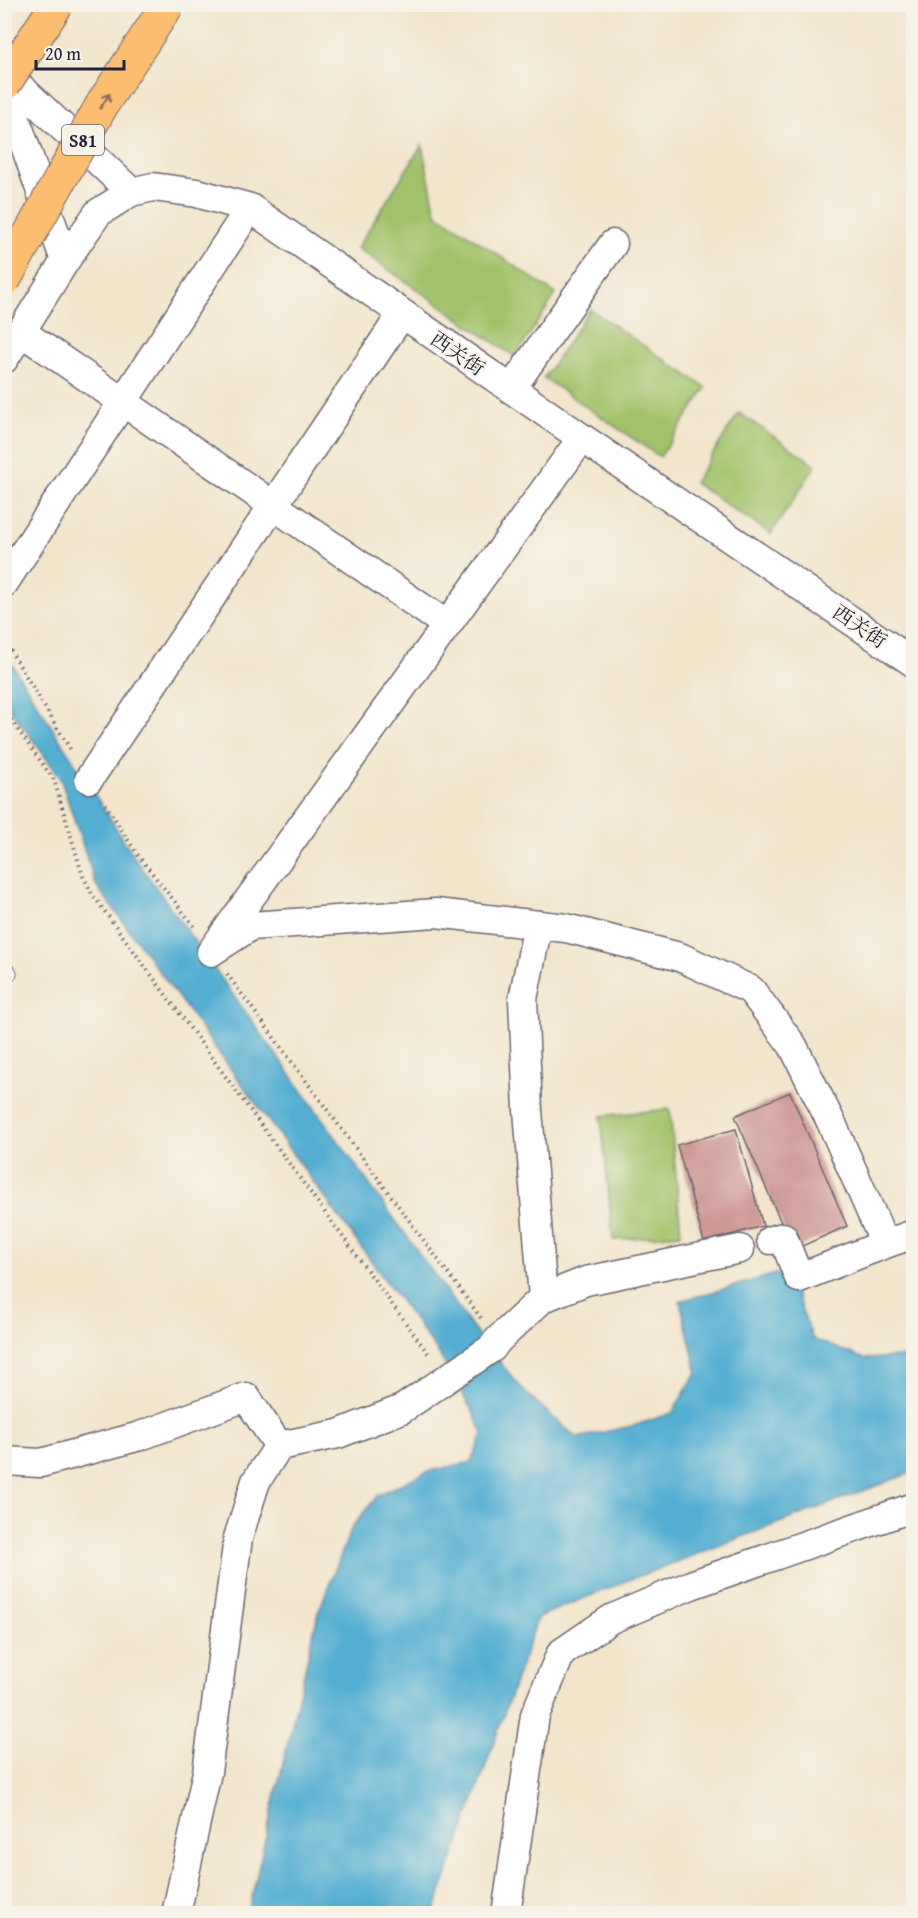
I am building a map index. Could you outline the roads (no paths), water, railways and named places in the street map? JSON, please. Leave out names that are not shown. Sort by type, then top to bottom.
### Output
[{"type":"highway","points":[[4,85],[57,4]]},
{"type":"highway","name":"S81","points":[[4,280],[103,103],[168,4]]},
{"type":"street","points":[[4,72],[131,192],[98,213],[4,359]]},
{"type":"street","points":[[4,85],[65,261]]},
{"type":"street","name":"西关街","points":[[131,192],[153,186],[197,193],[250,208],[582,438],[914,663]]},
{"type":"street","points":[[4,583],[250,208]]},
{"type":"street","points":[[511,389],[613,244]]},
{"type":"street","points":[[88,779],[402,314]]},
{"type":"street","points":[[20,331],[447,625]]},
{"type":"street","points":[[582,438],[211,952],[251,926],[436,913],[566,928],[680,957],[751,990],[793,1046],[832,1124],[885,1244]]},
{"type":"street","points":[[538,925],[523,999],[528,1110],[543,1298]]},
{"type":"street","points":[[771,1240],[783,1237],[799,1278],[914,1234]]},
{"type":"street","points":[[176,1914],[207,1773],[238,1538],[256,1481],[279,1446],[348,1430],[402,1409],[434,1389],[495,1344],[543,1298],[586,1281],[740,1249]]},
{"type":"street","points":[[4,1461],[41,1463],[140,1436],[246,1397],[279,1446]]},
{"type":"street","points":[[506,1914],[535,1715],[561,1653],[611,1619],[691,1585],[914,1507]]},
{"type":"water","points":[[4,652],[137,861],[482,1341],[525,1392],[577,1438],[636,1425],[672,1413],[697,1372],[680,1301],[787,1271],[813,1339],[865,1359],[913,1356],[913,1472],[538,1617],[434,1913],[248,1913],[318,1613],[352,1527],[378,1495],[426,1472],[471,1462],[483,1434],[473,1412],[437,1351],[96,885],[60,777],[5,702]]}]
